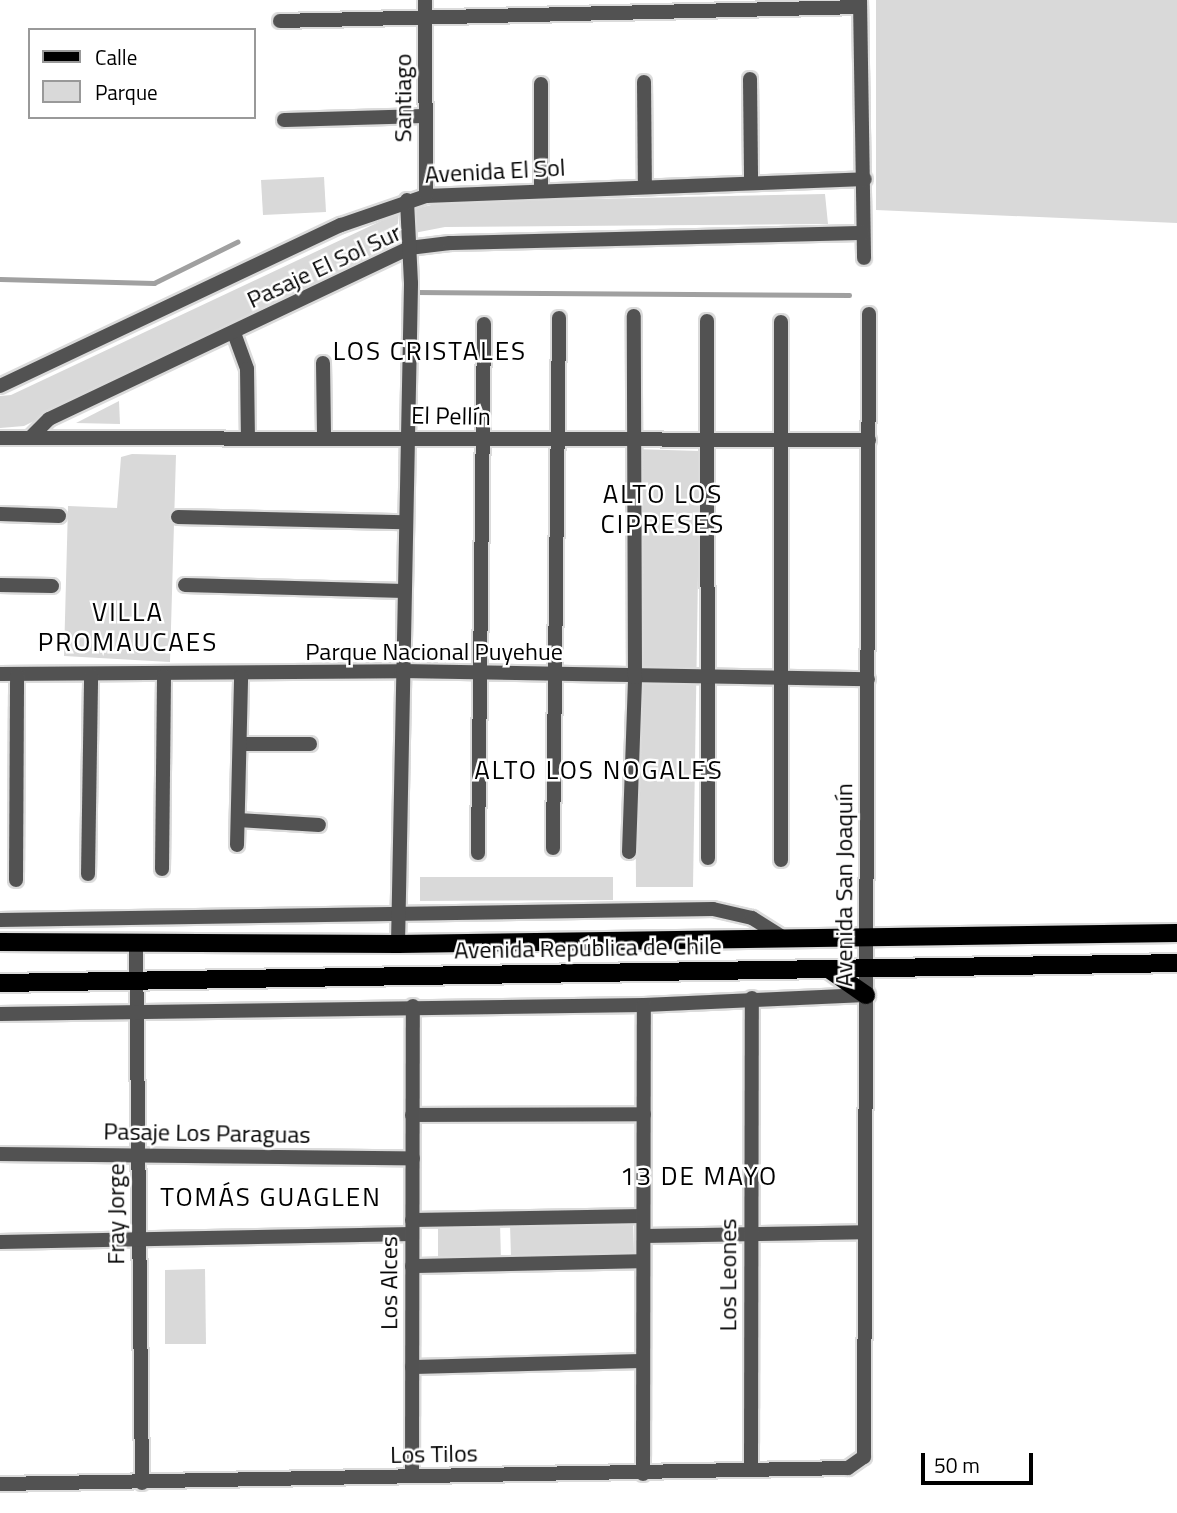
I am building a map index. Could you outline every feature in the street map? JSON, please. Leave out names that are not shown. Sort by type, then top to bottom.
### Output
[{"type":"main road","name":"Avenida República de Chile","points":[[0,942],[398,944],[1177,933]]},
{"type":"main road","name":"Avenida República de Chile","points":[[0,983],[1177,963]]},
{"type":"main road","points":[[819,968],[849,979],[866,995]]},
{"type":"street","name":"Santiago","points":[[425,0],[426,196]]},
{"type":"street","points":[[281,21],[639,5],[860,3],[865,179],[864,258]]},
{"type":"street","points":[[750,79],[751,183]]},
{"type":"street","points":[[644,82],[645,187]]},
{"type":"street","points":[[541,84],[541,191]]},
{"type":"street","points":[[284,120],[425,116]]},
{"type":"street","name":"Avenida El Sol","points":[[0,386],[318,235],[407,200],[426,196],[865,179]]},
{"type":"street","points":[[398,944],[409,248],[407,200]]},
{"type":"street","name":"Pasaje El Sol Sur","points":[[31,437],[49,419],[409,248],[450,243],[863,233]]},
{"type":"street","name":"Avenida San Joaquín","points":[[863,1457],[869,314]]},
{"type":"street","points":[[629,852],[635,677],[634,316]]},
{"type":"street","points":[[553,848],[559,318]]},
{"type":"street","points":[[707,321],[704,675],[708,858]]},
{"type":"street","points":[[781,322],[778,676],[781,860]]},
{"type":"street","points":[[478,853],[484,324]]},
{"type":"street","points":[[234,333],[247,369],[248,438]]},
{"type":"street","points":[[323,363],[324,439]]},
{"type":"street","points":[[0,438],[31,437]]},
{"type":"street","name":"El Pellín","points":[[31,437],[780,442],[869,440]]},
{"type":"street","points":[[0,514],[60,516]]},
{"type":"street","points":[[178,517],[404,522]]},
{"type":"street","points":[[0,585],[52,586]]},
{"type":"street","points":[[185,585],[404,591]]},
{"type":"street","name":"Parque Nacional Puyehue","points":[[0,674],[241,676],[401,671],[868,679]]},
{"type":"street","points":[[16,880],[17,675]]},
{"type":"street","points":[[88,874],[91,676]]},
{"type":"street","points":[[162,869],[164,676]]},
{"type":"street","points":[[237,845],[241,676]]},
{"type":"street","points":[[240,744],[310,744]]},
{"type":"street","points":[[238,821],[319,825]]},
{"type":"street","name":"Avenida República de Chile","points":[[0,920],[713,909],[752,918],[785,939]]},
{"type":"street","name":"Fray Jorge","points":[[136,944],[142,1483]]},
{"type":"street","points":[[0,1013],[645,1005],[752,998],[866,995]]},
{"type":"street","name":"Los Leones","points":[[751,1468],[752,998]]},
{"type":"street","points":[[643,1474],[645,1005]]},
{"type":"street","name":"Los Alces","points":[[412,1476],[413,1006]]},
{"type":"street","points":[[412,1115],[644,1114]]},
{"type":"street","name":"Pasaje Los Paraguas","points":[[0,1154],[412,1158]]},
{"type":"street","points":[[0,1242],[139,1241],[643,1216]]},
{"type":"street","points":[[644,1236],[863,1233]]},
{"type":"street","points":[[412,1266],[643,1261]]},
{"type":"street","points":[[412,1367],[643,1361]]},
{"type":"street","name":"Los Tilos","points":[[0,1484],[643,1474],[751,1468],[848,1468],[863,1457]]},
{"type":"green space","points":[[876,0],[1177,0],[1177,223],[876,210]]},
{"type":"green space","points":[[324,177],[326,212],[263,215],[261,180]]},
{"type":"green space","points":[[825,194],[828,224],[445,227],[414,233],[413,209],[445,202]]},
{"type":"green space","points":[[398,213],[398,242],[24,426],[0,428],[0,396],[11,395]]},
{"type":"green space","points":[[119,401],[120,424],[76,423]]},
{"type":"green space","points":[[634,449],[700,451],[693,887],[636,887]]},
{"type":"green space","points":[[132,454],[176,455],[170,662],[64,656],[68,506],[117,508],[121,457]]},
{"type":"green space","points":[[420,877],[613,877],[613,900],[420,901]]},
{"type":"green space","points":[[633,1220],[634,1253],[511,1257],[510,1225]]},
{"type":"green space","points":[[500,1224],[501,1259],[438,1260],[438,1225]]},
{"type":"green space","points":[[205,1269],[206,1344],[165,1344],[165,1270]]},
{"type":"waterway","points":[[0,279],[154,283],[237,242]]},
{"type":"waterway","points":[[415,292],[849,295]]},
{"type":"district","name":"LOS CRISTALES","points":[[430,351]]},
{"type":"district","name":"ALTO LOS CIPRESES","points":[[663,509]]},
{"type":"district","name":"VILLA PROMAUCAES","points":[[128,627]]},
{"type":"district","name":"ALTO LOS NOGALES","points":[[599,770]]},
{"type":"district","name":"13 DE MAYO","points":[[699,1176]]},
{"type":"district","name":"TOMÁS GUAGLEN","points":[[271,1197]]}]
